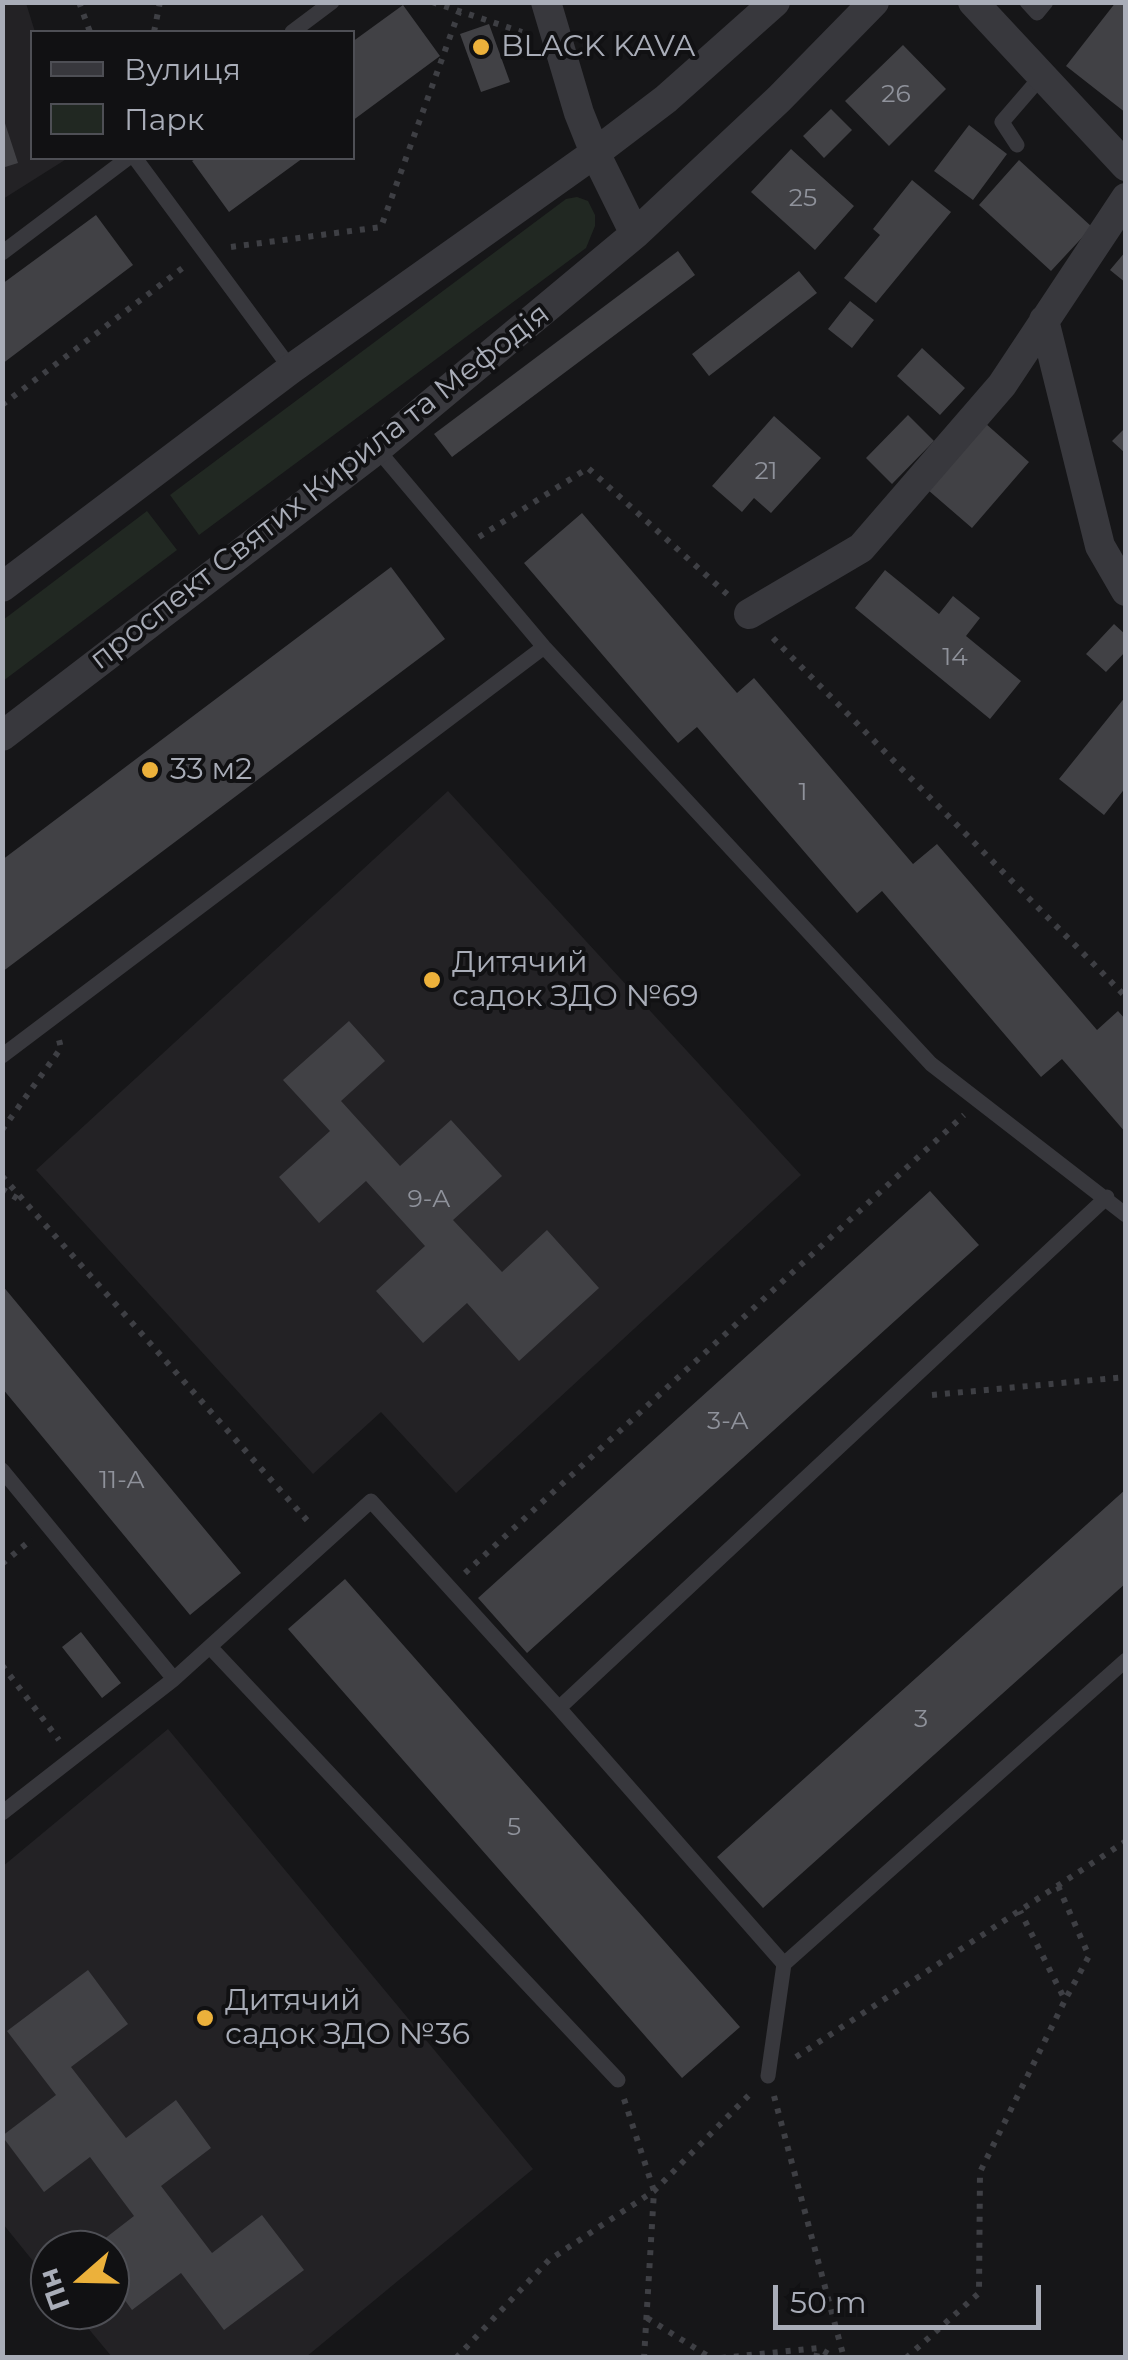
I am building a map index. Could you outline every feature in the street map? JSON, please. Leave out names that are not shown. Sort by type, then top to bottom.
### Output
[{"type":"street","points":[[546,2],[579,113],[635,234]]},
{"type":"street","points":[[2,588],[291,369],[595,153],[666,99],[775,2]]},
{"type":"street","name":"проспект Святих Кирила та Мефодія","points":[[2,736],[377,449],[635,234],[779,99],[874,2]]},
{"type":"street","points":[[973,2],[1126,166]]},
{"type":"street","points":[[749,614],[860,548],[1002,385],[1126,198]]},
{"type":"street","points":[[1044,320],[1100,546],[1126,591]]},
{"type":"lane","points":[[295,30],[332,2]]},
{"type":"lane","points":[[1027,2],[1037,14],[1046,2]]},
{"type":"lane","points":[[1017,145],[1002,122],[1040,78]]},
{"type":"lane","points":[[2,253],[128,160]]},
{"type":"lane","points":[[133,160],[291,369]]},
{"type":"lane","points":[[377,449],[544,647],[931,1064],[1126,1214]]},
{"type":"lane","points":[[2,1056],[544,647]]},
{"type":"lane","points":[[559,1708],[1107,1198]]},
{"type":"lane","points":[[2,1470],[174,1680]]},
{"type":"lane","points":[[2,1814],[174,1680],[371,1502],[784,1964]]},
{"type":"lane","points":[[210,1647],[618,2080]]},
{"type":"lane","points":[[768,2076],[784,1964],[1126,1660]]},
{"type":"path","points":[[79,2],[89,30]]},
{"type":"path","points":[[154,30],[160,2]]},
{"type":"path","points":[[432,2],[528,34]]},
{"type":"path","points":[[2,406],[205,251],[381,227],[459,12]]},
{"type":"path","points":[[461,549],[588,468],[749,614],[1126,997]]},
{"type":"path","points":[[2,1130],[61,1048],[55,1016]]},
{"type":"path","points":[[449,1588],[980,1101]]},
{"type":"path","points":[[2,1176],[326,1542]]},
{"type":"path","points":[[2,1189],[29,1206]]},
{"type":"path","points":[[891,1399],[1126,1377]]},
{"type":"path","points":[[2,1564],[48,1526]]},
{"type":"path","points":[[2,1665],[72,1759]]},
{"type":"path","points":[[456,2358],[549,2260],[654,2191],[768,2076],[1126,1841]]},
{"type":"path","points":[[906,2358],[979,2293],[980,2172],[1089,1956],[1058,1886]]},
{"type":"path","points":[[1020,1912],[1064,2000]]},
{"type":"path","points":[[768,2076],[844,2358]]},
{"type":"path","points":[[618,2080],[654,2191],[644,2358]]},
{"type":"path","points":[[647,2318],[711,2358]]},
{"type":"path","points":[[721,2358],[818,2348],[836,2358]]},
{"type":"path","points":[[816,2358],[818,2348]]},
{"type":"shaded area","points":[[3,3],[26,3],[34,30],[30,30],[30,160],[65,160],[3,199]]},
{"type":"shaded area","name":"Дитячий садок ЗДО №69","points":[[448,791],[801,1175],[456,1493],[381,1412],[313,1474],[36,1170]]},
{"type":"shaded area","name":"Дитячий садок ЗДО №36","points":[[168,1729],[533,2169],[306,2357],[112,2357],[90,2330],[130,2330],[130,2230],[30,2230],[30,2257],[3,2224],[2,1867]]},
{"type":"green space","points":[[566,199],[588,201],[595,215],[586,248],[199,535],[170,495]]},
{"type":"green space","points":[[147,511],[177,550],[3,681],[3,620]]},
{"type":"building","points":[[1116,2],[1126,2],[1126,113],[1066,66]]},
{"type":"building","points":[[403,5],[440,56],[355,119],[355,40]]},
{"type":"building","points":[[489,24],[510,82],[481,92],[460,34]]},
{"type":"building","points":[[903,45],[946,89],[889,146],[845,101]]},
{"type":"building","points":[[831,109],[852,130],[824,158],[803,136]]},
{"type":"building","points":[[2,114],[18,163],[2,168]]},
{"type":"building","points":[[969,125],[1007,154],[973,200],[934,171]]},
{"type":"building","points":[[791,149],[854,206],[815,250],[751,192]]},
{"type":"building","points":[[194,160],[300,160],[229,212]]},
{"type":"building","points":[[1019,160],[1092,227],[1051,271],[979,205]]},
{"type":"building","points":[[912,180],[951,212],[876,303],[844,278],[880,235],[873,229]]},
{"type":"building","points":[[96,215],[133,265],[2,364],[2,284]]},
{"type":"building","points":[[678,251],[695,275],[452,457],[434,434]]},
{"type":"building","points":[[1126,251],[1126,283],[1110,270]]},
{"type":"building","points":[[799,271],[817,293],[709,376],[692,354]]},
{"type":"building","points":[[850,301],[874,320],[852,348],[828,329]]},
{"type":"building","points":[[922,348],[965,388],[940,415],[897,376]]},
{"type":"building","points":[[908,415],[934,441],[892,484],[866,458]]},
{"type":"building","points":[[774,416],[821,458],[771,513],[754,498],[742,512],[712,486]]},
{"type":"building","points":[[985,423],[1029,462],[972,528],[928,490]]},
{"type":"building","points":[[1126,427],[1126,454],[1112,441]]},
{"type":"building","points":[[582,513],[737,693],[754,678],[913,864],[937,844],[1097,1030],[1118,1011],[1126,1020],[1126,1133],[1062,1059],[1041,1077],[882,891],[857,913],[697,727],[678,743],[524,563]]},
{"type":"building","points":[[391,567],[445,639],[2,972],[2,860]]},
{"type":"building","points":[[885,570],[939,614],[953,596],[980,618],[966,636],[1021,681],[990,719],[855,608]]},
{"type":"building","points":[[1114,624],[1126,635],[1126,651],[1106,672],[1086,654]]},
{"type":"building","points":[[1126,696],[1126,787],[1104,815],[1059,779]]},
{"type":"building","points":[[349,1021],[385,1061],[341,1101],[400,1166],[451,1120],[502,1176],[453,1220],[502,1272],[547,1230],[599,1288],[519,1361],[467,1303],[423,1343],[376,1291],[425,1246],[366,1181],[319,1223],[279,1177],[330,1131],[283,1080]]},
{"type":"building","points":[[930,1191],[979,1245],[527,1653],[478,1598]]},
{"type":"building","points":[[2,1285],[241,1573],[190,1615],[2,1388]]},
{"type":"building","points":[[1126,1489],[1126,1583],[763,1908],[717,1857]]},
{"type":"building","points":[[345,1579],[740,2027],[682,2078],[288,1629]]},
{"type":"building","points":[[81,1632],[121,1683],[102,1698],[62,1647]]},
{"type":"building","points":[[88,1970],[128,2024],[71,2067],[126,2138],[176,2100],[211,2148],[161,2186],[212,2253],[262,2215],[304,2270],[224,2330],[181,2273],[132,2310],[130,2230],[116,2230],[134,2216],[90,2157],[44,2192],[2,2136],[56,2095],[7,2031]]},
{"type":"place","name":"BLACK KAVA","points":[[481,47]]},
{"type":"place","name":"33 м2","points":[[150,770]]},
{"type":"place","name":"Дитячий садок ЗДО №69","points":[[432,980]]},
{"type":"place","name":"Дитячий садок ЗДО №36","points":[[205,2018]]}]
